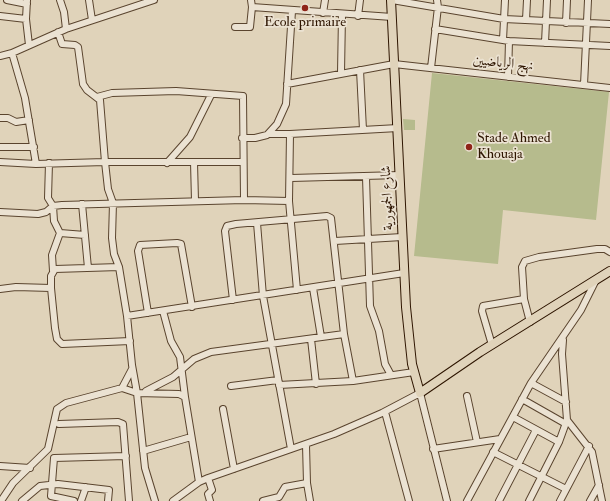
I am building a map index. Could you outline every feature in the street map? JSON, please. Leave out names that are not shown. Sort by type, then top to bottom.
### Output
[{"type":"main road","name":"شارع الجمهورية","points":[[391,0],[404,273],[415,375],[420,393]]},
{"type":"main road","points":[[420,393],[492,345],[610,271]]},
{"type":"main road","points":[[415,375],[422,384],[432,385]]},
{"type":"street","points":[[7,0],[27,2],[26,19],[29,45]]},
{"type":"street","points":[[60,0],[64,12],[66,29]]},
{"type":"street","points":[[89,0],[92,20]]},
{"type":"street","points":[[0,56],[12,53],[66,29],[154,0]]},
{"type":"street","points":[[323,13],[325,0]]},
{"type":"street","points":[[358,16],[360,0]]},
{"type":"street","points":[[391,0],[504,19],[610,24]]},
{"type":"street","points":[[431,68],[438,7],[437,0]]},
{"type":"street","points":[[505,0],[504,19],[508,77]]},
{"type":"street","points":[[526,20],[527,0]]},
{"type":"street","points":[[545,43],[547,0]]},
{"type":"street","points":[[566,23],[567,0]]},
{"type":"street","points":[[584,85],[588,0]]},
{"type":"street","points":[[235,27],[250,27],[251,3],[292,11],[392,17]]},
{"type":"street","points":[[267,135],[279,120],[288,99],[287,84],[292,11]]},
{"type":"street","points":[[341,73],[342,14]]},
{"type":"street","points":[[0,16],[26,19]]},
{"type":"street","points":[[435,29],[506,41],[610,46]]},
{"type":"street","points":[[58,32],[62,44],[75,45],[78,47],[83,84],[87,90],[101,101],[108,189],[113,203],[112,238],[114,254],[119,267],[127,316],[132,369],[139,393],[145,468],[155,501]]},
{"type":"street","points":[[12,53],[25,98],[36,164]]},
{"type":"street","name":"نهج الرياضيين","points":[[287,84],[394,64],[610,88]]},
{"type":"street","points":[[360,70],[363,130]]},
{"type":"street","points":[[97,97],[112,93],[140,91],[176,91],[212,95],[243,96],[242,162],[244,200]]},
{"type":"street","points":[[167,163],[190,137],[212,95]]},
{"type":"street","points":[[0,118],[8,118],[16,122],[29,120]]},
{"type":"street","points":[[279,120],[282,128],[290,134]]},
{"type":"street","points":[[242,138],[254,138],[276,133],[290,134],[398,128]]},
{"type":"street","points":[[290,134],[291,178],[289,201],[297,290]]},
{"type":"street","points":[[0,147],[34,147]]},
{"type":"street","points":[[0,162],[36,164],[105,162],[242,162]]},
{"type":"street","points":[[194,162],[195,201]]},
{"type":"street","points":[[49,163],[48,198],[53,206],[52,218],[60,233],[52,255],[53,271],[51,288],[55,328],[60,343],[130,341]]},
{"type":"street","points":[[291,178],[400,175]]},
{"type":"street","points":[[366,177],[371,310],[379,331],[385,364],[391,375]]},
{"type":"street","points":[[0,212],[38,214],[46,212],[53,206],[82,204],[244,200],[289,201]]},
{"type":"street","points":[[82,204],[88,268]]},
{"type":"street","points":[[234,300],[226,228],[230,225],[329,217],[332,220],[344,334],[353,381]]},
{"type":"street","points":[[257,223],[263,296],[291,449]]},
{"type":"street","points":[[60,233],[85,235]]},
{"type":"street","points":[[335,241],[402,237]]},
{"type":"street","points":[[148,313],[138,251],[140,245],[177,242],[181,244],[192,307]]},
{"type":"street","points":[[530,322],[524,299],[522,267],[528,259],[597,249],[605,249],[610,252]]},
{"type":"street","points":[[53,271],[58,267],[119,267]]},
{"type":"street","points":[[127,316],[404,273]]},
{"type":"street","points":[[467,501],[531,383],[564,338],[581,310],[596,279]]},
{"type":"street","points":[[0,288],[51,288]]},
{"type":"street","points":[[313,288],[321,337]]},
{"type":"street","points":[[492,345],[482,310],[483,306],[524,299]]},
{"type":"street","points":[[163,311],[171,341],[180,357],[198,482]]},
{"type":"street","points":[[139,393],[154,388],[182,370],[194,359],[211,352],[344,334]]},
{"type":"street","points":[[531,500],[559,442],[566,422],[562,354],[564,338]]},
{"type":"street","points":[[312,339],[316,384]]},
{"type":"street","points":[[122,388],[132,369]]},
{"type":"street","points":[[231,386],[278,383],[316,384],[353,381],[391,375],[415,375]]},
{"type":"street","points":[[531,383],[566,402]]},
{"type":"street","points":[[1,501],[12,483],[30,468],[48,449],[51,442],[55,412],[60,406],[122,388],[139,393],[179,394],[185,397]]},
{"type":"street","points":[[173,501],[198,482],[306,445],[385,412],[420,393],[446,501]]},
{"type":"street","points":[[467,396],[477,442]]},
{"type":"street","points":[[522,399],[566,422],[589,446],[595,460],[602,501]]},
{"type":"street","points":[[223,409],[234,469]]},
{"type":"street","points":[[385,412],[409,501]]},
{"type":"street","points":[[512,417],[559,442]]},
{"type":"street","points":[[59,424],[121,423],[124,426],[129,501]]},
{"type":"street","points":[[498,501],[536,430]]},
{"type":"street","points":[[143,451],[191,437]]},
{"type":"street","points":[[433,449],[500,439]]},
{"type":"street","points":[[306,445],[307,483],[310,501]]},
{"type":"street","points":[[560,501],[589,446]]},
{"type":"street","points":[[493,452],[566,490]]},
{"type":"street","points":[[74,501],[52,497],[50,494],[52,484],[52,460],[55,457],[126,456]]},
{"type":"street","points":[[0,466],[30,468]]},
{"type":"street","points":[[208,478],[212,490],[208,494],[210,501]]},
{"type":"street","points":[[263,501],[279,497],[285,487],[307,483]]},
{"type":"street","points":[[22,501],[40,486],[52,484],[109,490],[108,501]]},
{"type":"street","points":[[590,501],[599,485]]},
{"type":"street","points":[[81,501],[86,487]]},
{"type":"green space","points":[[432,73],[609,92],[596,220],[503,210],[498,264],[414,256]]},
{"type":"green space","points":[[403,119],[415,120],[415,130],[404,130]]},
{"type":"place","name":"Ecole primaire","points":[[305,8]]},
{"type":"place","name":"Stade Ahmed Khouaja","points":[[469,147]]}]
